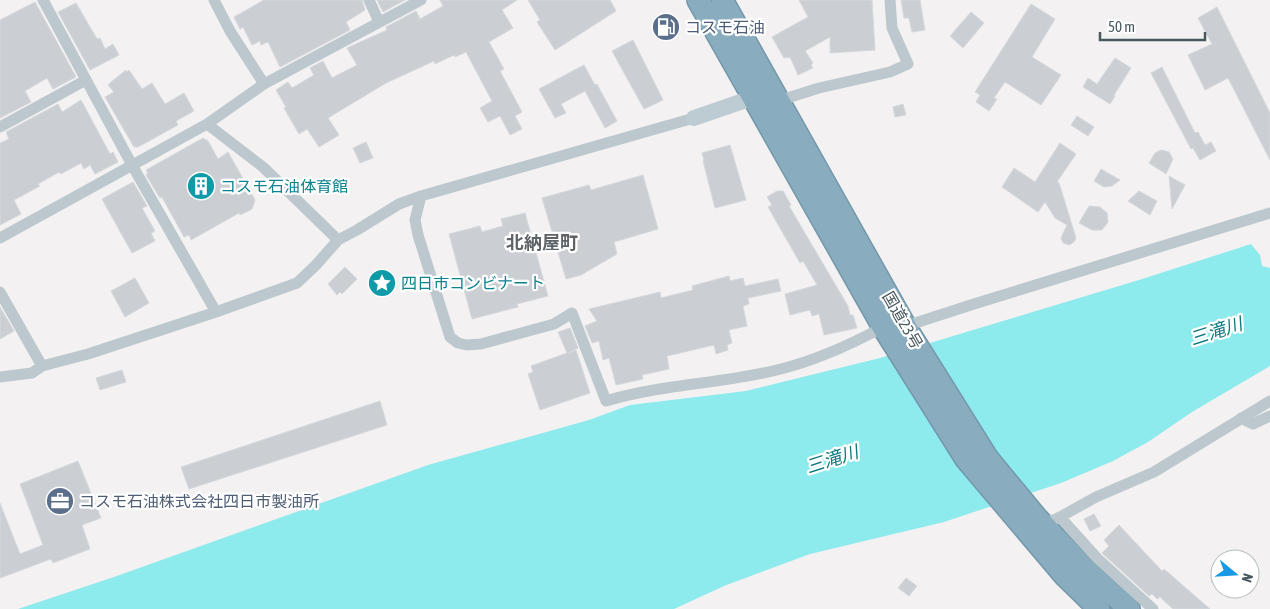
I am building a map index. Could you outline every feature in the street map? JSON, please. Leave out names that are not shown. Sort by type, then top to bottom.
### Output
[{"type":"highway","name":"国道23号","points":[[698,0],[752,98],[897,330]]},
{"type":"highway","name":"国道23号","points":[[722,0],[778,101],[966,459],[1039,520],[1085,569],[1129,609]]},
{"type":"highway","name":"国道23号","points":[[1039,520],[1064,576],[1099,609]]},
{"type":"street","points":[[43,0],[132,165],[216,312]]},
{"type":"street","points":[[214,0],[230,31],[264,84]]},
{"type":"street","points":[[369,0],[379,22]]},
{"type":"street","points":[[0,238],[207,124],[264,84],[421,0]]},
{"type":"street","points":[[0,377],[32,373],[42,366],[88,354],[216,312],[297,282],[316,265],[338,240],[399,204],[421,196],[694,118],[752,98],[778,101],[819,88],[890,72],[908,64],[892,28],[890,0]]},
{"type":"street","points":[[0,127],[86,80]]},
{"type":"street","points":[[207,124],[263,167],[338,240]]},
{"type":"street","points":[[421,196],[415,220],[418,235],[450,338],[458,343],[467,345],[481,344],[554,324],[572,313],[606,401],[622,396],[778,370],[976,303],[1270,213]]},
{"type":"street","points":[[0,292],[42,366]]},
{"type":"street","points":[[1039,520],[1154,472],[1270,401]]},
{"type":"street","points":[[1241,418],[1253,424],[1270,416]]},
{"type":"street","points":[[1039,520],[1097,558],[1153,609]]},
{"type":"water","name":"三滝川","points":[[1251,244],[1260,255],[1262,266],[1270,268],[1270,366],[1192,412],[1148,442],[1113,461],[1061,483],[944,522],[810,554],[724,586],[674,609],[18,609],[114,577],[428,465],[589,420],[630,405],[746,391],[880,358],[1139,280]]},
{"type":"building","points":[[264,0],[362,0],[365,10],[346,22],[350,30],[280,67],[268,42],[261,45],[260,41],[252,45],[243,27],[240,29],[234,17]]},
{"type":"building","points":[[377,0],[405,0],[383,12]]},
{"type":"building","points":[[440,0],[517,0],[502,10],[513,28],[489,42],[504,69],[500,71],[522,112],[515,116],[522,129],[510,135],[500,116],[488,122],[480,108],[492,101],[466,52],[455,57],[454,55],[435,64],[434,61],[386,83],[328,118],[339,135],[319,147],[307,129],[299,134],[276,90],[288,82],[292,88],[314,75],[310,68],[323,61],[332,78],[357,65],[347,48],[387,30],[386,27],[416,11],[420,19],[443,6]]},
{"type":"building","points":[[528,0],[610,0],[616,11],[555,50],[537,22],[540,20]]},
{"type":"building","points":[[799,0],[872,0],[875,50],[830,53],[830,37],[805,51],[813,63],[811,65],[813,68],[798,75],[790,57],[784,58],[772,37],[808,17]]},
{"type":"building","points":[[901,0],[920,0],[925,30],[912,32],[909,18],[904,18]]},
{"type":"building","points":[[35,2],[76,77],[53,89],[47,78],[25,91],[31,102],[0,118],[0,20]]},
{"type":"building","points":[[76,3],[97,39],[100,38],[105,49],[113,44],[119,55],[90,70],[58,12]]},
{"type":"building","points":[[1031,4],[1055,19],[1032,57],[1061,75],[1041,105],[1005,82],[994,98],[997,99],[989,111],[976,102],[980,95],[975,92]]},
{"type":"building","points":[[1217,7],[1270,113],[1270,160],[1228,78],[1205,90],[1188,55],[1212,44],[1198,18]]},
{"type":"building","points":[[971,12],[984,23],[963,48],[950,36]]},
{"type":"building","points":[[633,40],[663,100],[644,109],[612,51]]},
{"type":"building","points":[[1115,58],[1131,68],[1110,104],[1083,87],[1088,78],[1097,84]]},
{"type":"building","points":[[584,65],[595,85],[597,84],[617,121],[605,128],[585,91],[561,104],[566,113],[555,118],[539,89]]},
{"type":"building","points":[[1162,67],[1195,133],[1198,132],[1205,145],[1211,142],[1216,151],[1200,160],[1193,148],[1191,149],[1151,73]]},
{"type":"building","points":[[126,70],[127,72],[129,70],[142,89],[152,83],[165,104],[184,93],[194,111],[176,121],[178,125],[138,147],[134,147],[105,97],[114,92],[108,85]]},
{"type":"building","points":[[81,100],[110,154],[113,152],[118,162],[95,174],[90,165],[84,169],[81,163],[61,174],[59,172],[38,184],[40,186],[14,200],[21,214],[0,225],[0,143],[9,139],[6,132],[58,104],[62,112]]},
{"type":"building","points":[[903,104],[906,115],[895,117],[893,107]]},
{"type":"building","points":[[1077,116],[1094,127],[1088,136],[1071,125]]},
{"type":"building","name":"コスモ石油体育館","points":[[203,138],[208,141],[218,159],[228,152],[255,200],[252,209],[240,215],[239,213],[191,240],[189,235],[184,237],[162,197],[160,198],[146,175],[148,173],[146,170]]},
{"type":"building","points":[[366,142],[373,158],[360,163],[353,148]]},
{"type":"building","points":[[1060,143],[1076,154],[1057,182],[1059,183],[1076,238],[1069,245],[1063,243],[1061,238],[1067,225],[1055,218],[1045,202],[1038,212],[1002,187],[1014,168],[1035,182]]},
{"type":"building","points":[[730,145],[746,200],[715,208],[702,153]]},
{"type":"building","points":[[1161,150],[1169,152],[1173,159],[1166,174],[1149,163],[1155,153]]},
{"type":"building","points":[[1101,169],[1120,180],[1112,186],[1104,187],[1094,181]]},
{"type":"building","points":[[643,175],[658,229],[614,242],[617,254],[581,275],[566,279],[542,198],[589,185],[591,190]]},
{"type":"building","points":[[1169,176],[1185,185],[1172,209]]},
{"type":"building","points":[[133,182],[147,206],[142,208],[155,231],[151,233],[155,241],[132,253],[102,199]]},
{"type":"building","points":[[777,191],[783,191],[791,205],[789,206],[848,306],[850,315],[853,315],[857,328],[824,335],[819,314],[812,316],[810,310],[790,315],[785,294],[817,285],[803,261],[800,263],[768,207],[772,205],[767,197]]},
{"type":"building","points":[[1139,191],[1157,201],[1150,215],[1128,201]]},
{"type":"building","points":[[1089,206],[1100,207],[1107,213],[1108,222],[1102,230],[1092,230],[1079,223]]},
{"type":"building","points":[[525,213],[548,296],[517,304],[518,307],[472,319],[449,234],[480,226],[482,232],[503,226],[501,219]]},
{"type":"building","points":[[345,267],[357,279],[342,294],[340,292],[337,295],[328,284]]},
{"type":"building","points":[[729,276],[730,281],[743,278],[745,286],[778,279],[781,291],[748,298],[749,304],[743,306],[747,326],[729,330],[732,343],[727,345],[728,350],[716,354],[714,345],[667,356],[669,369],[642,375],[643,379],[616,385],[609,358],[603,360],[599,341],[592,343],[585,326],[597,321],[589,309],[660,292],[661,298],[693,290],[692,286]]},
{"type":"building","points":[[135,278],[149,303],[125,317],[111,291]]},
{"type":"building","points":[[0,307],[14,331],[0,339]]},
{"type":"building","points":[[570,328],[578,348],[568,353],[576,350],[590,393],[540,410],[528,374],[533,372],[531,366],[567,353],[558,332]]},
{"type":"building","points":[[122,370],[126,382],[100,390],[96,378]]},
{"type":"building","points":[[380,401],[387,425],[189,489],[181,467]]},
{"type":"building","name":"コスモ石油株式会社四日市製油所","points":[[78,461],[101,518],[82,525],[90,549],[53,563],[51,559],[0,578],[0,503],[20,554],[43,545],[20,484]]},
{"type":"building","points":[[1094,514],[1101,526],[1090,531],[1084,519]]},
{"type":"building","points":[[1119,525],[1162,571],[1164,569],[1210,609],[1173,609],[1160,597],[1157,599],[1152,594],[1149,596],[1102,553],[1109,546],[1104,540]]},
{"type":"building","points":[[906,578],[917,586],[909,596],[898,588]]},
{"type":"place","name":"コスモ石油","points":[[666,27]]},
{"type":"place","name":"コスモ石油体育館","points":[[201,186]]},
{"type":"place","name":"四日市コンビナート","points":[[382,283]]},
{"type":"place","name":"コスモ石油株式会社四日市製油所","points":[[60,501]]},
{"type":"district","name":"北納屋町","points":[[542,242]]}]
